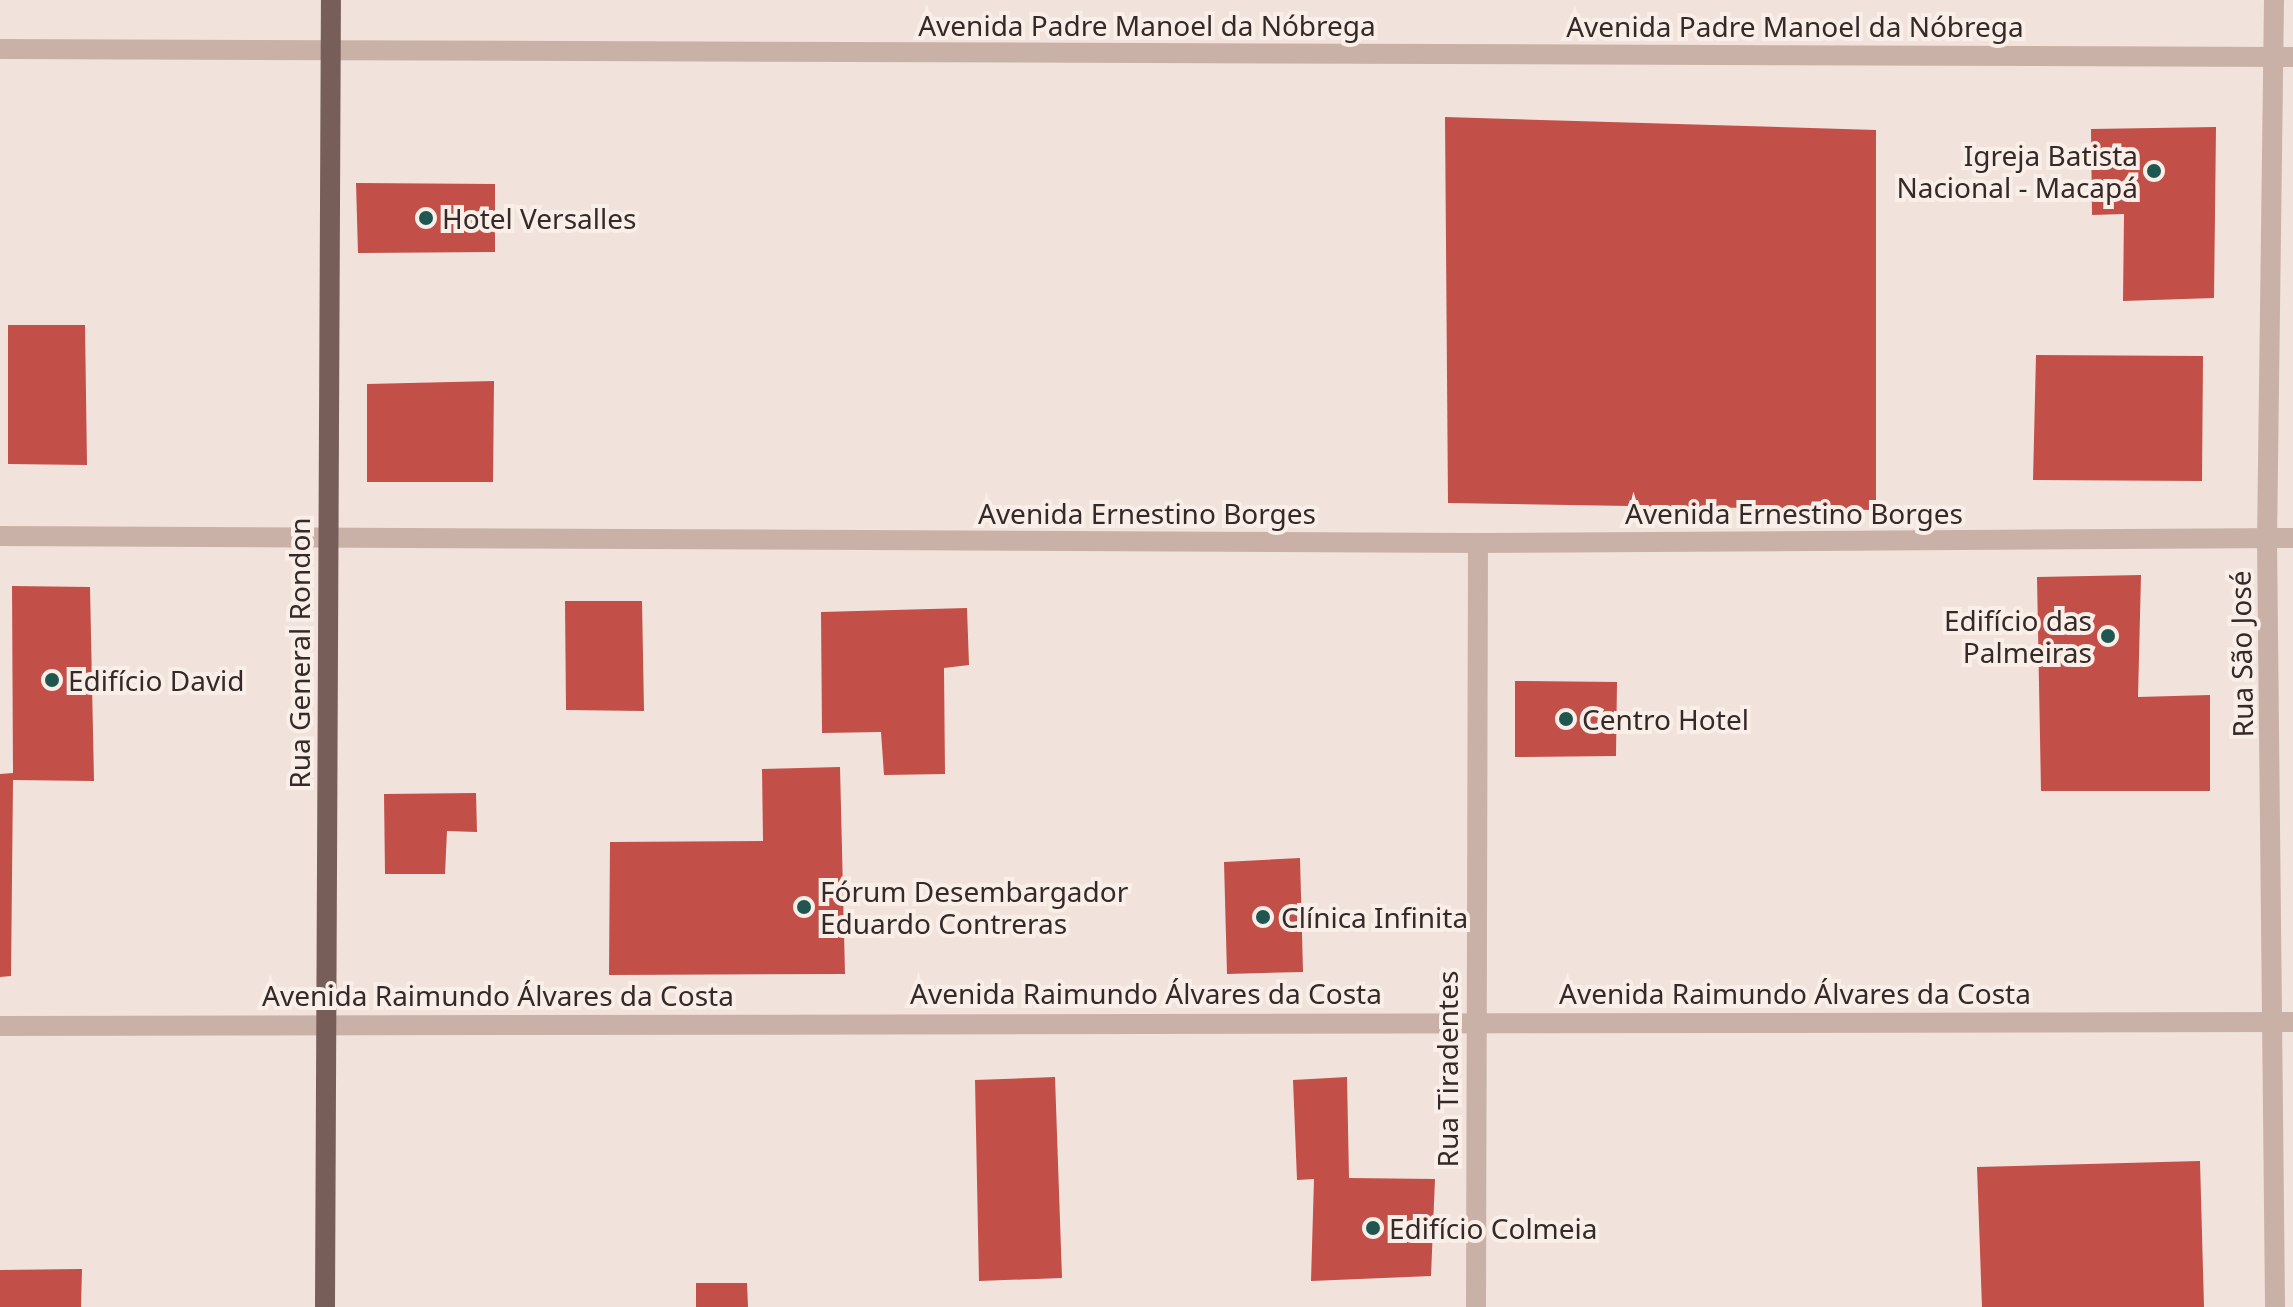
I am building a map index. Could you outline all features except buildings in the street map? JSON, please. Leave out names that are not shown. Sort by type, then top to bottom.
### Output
[{"type":"main road","name":"Rua General Rondon","points":[[325,1307],[331,0]]},
{"type":"street","name":"Rua São José","points":[[2274,0],[2284,56],[2267,539],[2285,1022],[2275,1307]]},
{"type":"street","name":"Avenida Padre Manoel da Nóbrega","points":[[0,49],[2284,56]]},
{"type":"street","name":"Avenida Ernestino Borges","points":[[0,536],[1478,543],[2293,538]]},
{"type":"street","name":"Rua Tiradentes","points":[[1476,1307],[1478,543]]},
{"type":"street","name":"Avenida Raimundo Álvares da Costa","points":[[0,1026],[1475,1020],[2285,1022]]},
{"type":"place","name":"Igreja Batista Nacional - Macapá","points":[[2154,171]]},
{"type":"place","name":"Hotel Versalles","points":[[426,218]]},
{"type":"place","name":"Edifício das Palmeiras","points":[[2108,636]]},
{"type":"place","name":"Edifício David","points":[[52,680]]},
{"type":"place","name":"Centro Hotel","points":[[1566,719]]},
{"type":"place","name":"Fórum Desembargador Eduardo Contreras","points":[[804,907]]},
{"type":"place","name":"Clínica Infinita","points":[[1263,917]]},
{"type":"place","name":"Edifício Colmeia","points":[[1373,1228]]}]
